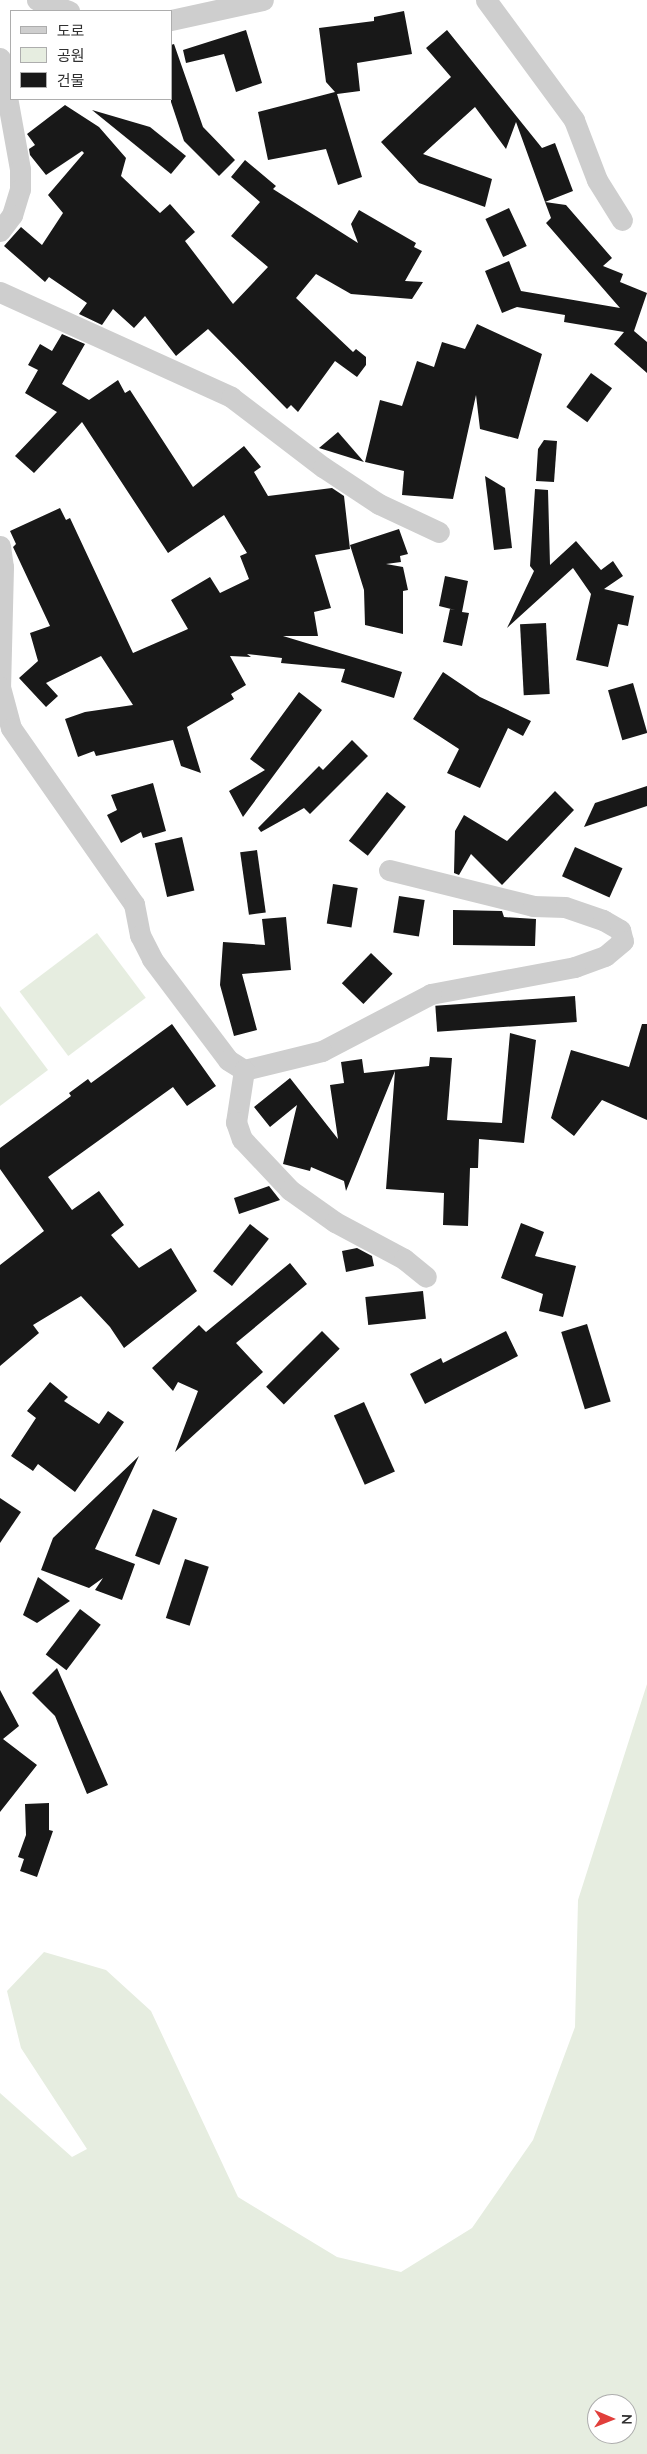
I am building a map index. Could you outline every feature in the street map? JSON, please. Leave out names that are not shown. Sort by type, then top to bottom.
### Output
[{"type":"street","points":[[37,0],[66,10]]},
{"type":"street","points":[[172,20],[263,0]]},
{"type":"street","points":[[486,0],[574,120],[597,180],[622,220]]},
{"type":"street","points":[[0,58],[20,168],[20,189],[12,215],[0,231]]},
{"type":"street","points":[[0,292],[231,396],[323,467],[379,504],[440,532]]},
{"type":"street","points":[[0,546],[3,567],[0,686],[11,728],[134,904],[140,935],[152,959],[228,1060],[244,1070],[322,1051],[431,994],[575,967],[605,956],[623,941],[620,930],[603,920],[565,907],[533,906],[489,893],[389,870]]},
{"type":"street","points":[[244,1070],[236,1122],[242,1139],[290,1190],[335,1222],[404,1259],[426,1277]]},
{"type":"green space","points":[[97,933],[146,998],[68,1056],[20,991]]},
{"type":"green space","points":[[0,1006],[48,1070],[0,1106]]},
{"type":"green space","points":[[647,1684],[647,2454],[0,2454],[0,2093],[72,2157],[87,2149],[21,2048],[7,1991],[44,1952],[106,1970],[151,2011],[238,2197],[337,2257],[401,2272],[472,2228],[533,2140],[575,2027],[578,1900]]},
{"type":"building","points":[[404,11],[412,54],[357,63],[360,91],[337,94],[362,177],[338,185],[326,149],[268,160],[258,112],[335,92],[326,82],[319,28],[374,21],[374,17]]},
{"type":"building","points":[[246,30],[262,83],[236,92],[224,54],[186,63],[183,50]]},
{"type":"building","points":[[447,30],[542,148],[555,143],[573,191],[545,202],[516,122],[506,149],[475,107],[423,154],[492,179],[485,207],[419,183],[381,142],[451,77],[426,48]]},
{"type":"building","points":[[174,44],[203,127],[235,160],[219,176],[184,141],[171,102],[172,45]]},
{"type":"building","points":[[65,105],[99,127],[126,158],[121,176],[160,213],[170,204],[195,232],[185,241],[233,304],[268,267],[231,236],[260,202],[231,177],[245,160],[276,186],[273,189],[358,243],[351,224],[359,210],[416,243],[414,247],[422,251],[405,281],[423,282],[412,299],[351,294],[316,274],[296,298],[353,352],[356,349],[366,357],[366,365],[357,377],[335,361],[298,412],[291,405],[287,409],[208,329],[176,356],[145,316],[134,328],[113,309],[102,325],[79,314],[87,303],[49,277],[45,282],[4,246],[21,227],[42,245],[63,213],[48,195],[84,153],[82,151],[46,175],[30,155],[29,149],[35,145],[27,134]]},
{"type":"building","points":[[92,110],[150,127],[186,156],[171,174]]},
{"type":"building","points":[[545,202],[566,205],[612,258],[603,266],[623,274],[620,282],[647,293],[634,331],[647,342],[647,373],[614,344],[624,332],[564,322],[565,315],[517,307],[502,313],[485,271],[509,261],[521,291],[620,308],[546,223],[551,218]]},
{"type":"building","points":[[509,208],[527,246],[503,257],[485,219]]},
{"type":"building","points":[[477,324],[542,354],[518,439],[480,429],[476,395],[453,499],[402,495],[404,471],[365,462],[380,400],[402,406],[417,361],[434,367],[442,342],[465,349]]},
{"type":"building","points":[[62,334],[85,344],[62,384],[89,400],[118,380],[125,393],[130,390],[193,487],[244,446],[261,467],[254,472],[268,496],[332,488],[344,496],[350,549],[315,555],[331,608],[314,612],[318,636],[283,636],[402,672],[394,698],[341,682],[345,669],[281,663],[282,658],[247,654],[251,657],[230,656],[246,685],[231,694],[234,699],[187,727],[201,773],[181,766],[173,740],[96,756],[94,751],[78,757],[65,719],[85,712],[133,705],[101,656],[46,683],[58,696],[46,707],[19,678],[38,661],[30,633],[50,626],[13,547],[16,544],[10,531],[60,508],[66,520],[70,518],[133,653],[188,629],[171,600],[210,577],[220,593],[249,579],[240,556],[247,553],[224,515],[168,553],[82,422],[34,473],[15,456],[57,412],[25,393],[38,370],[28,365],[40,344],[52,351]]},
{"type":"building","points":[[591,373],[612,388],[587,422],[566,407]]},
{"type":"building","points":[[338,432],[364,462],[319,448]]},
{"type":"building","points":[[544,440],[557,441],[554,482],[536,481],[538,449]]},
{"type":"building","points":[[485,476],[505,488],[512,548],[494,550]]},
{"type":"building","points":[[535,489],[548,490],[550,565],[576,541],[601,570],[613,561],[623,576],[604,589],[634,596],[628,626],[618,624],[608,667],[576,660],[591,594],[573,568],[507,628],[534,571],[530,566]]},
{"type":"building","points":[[399,529],[408,554],[400,556],[401,562],[386,564],[403,567],[408,590],[403,591],[403,634],[365,625],[364,590],[350,545]]},
{"type":"building","points":[[445,576],[468,581],[462,612],[469,613],[462,646],[443,642],[450,609],[455,610],[439,606]]},
{"type":"building","points":[[546,623],[550,694],[524,695],[520,624]]},
{"type":"building","points":[[443,672],[480,697],[531,721],[523,736],[508,728],[480,788],[447,773],[459,749],[413,719]]},
{"type":"building","points":[[633,683],[647,733],[622,740],[608,690]]},
{"type":"building","points":[[299,692],[322,710],[243,817],[229,791],[265,770],[250,759]]},
{"type":"building","points":[[352,740],[368,756],[310,814],[304,808],[261,832],[258,828],[319,766],[323,770]]},
{"type":"building","points":[[153,783],[166,831],[143,838],[141,832],[121,843],[107,815],[117,810],[111,795]]},
{"type":"building","points":[[647,786],[647,806],[584,827],[595,803]]},
{"type":"building","points":[[555,791],[574,810],[502,885],[471,854],[459,875],[454,873],[455,831],[464,815],[507,841]]},
{"type":"building","points":[[387,792],[406,807],[368,856],[349,841]]},
{"type":"building","points":[[182,837],[194,891],[167,897],[155,843]]},
{"type":"building","points":[[575,847],[623,868],[609,897],[562,876]]},
{"type":"building","points":[[257,850],[266,912],[249,915],[240,852]]},
{"type":"building","points":[[333,884],[358,888],[351,927],[327,924]]},
{"type":"building","points":[[399,896],[425,900],[419,937],[393,933]]},
{"type":"building","points":[[453,910],[502,911],[504,917],[536,919],[535,946],[453,945]]},
{"type":"building","points":[[286,917],[291,970],[242,974],[257,1030],[234,1036],[220,985],[223,942],[265,945],[262,919]]},
{"type":"building","points":[[371,953],[393,974],[363,1004],[342,983]]},
{"type":"building","points":[[575,996],[577,1022],[437,1032],[435,1006]]},
{"type":"building","points":[[172,1024],[216,1086],[187,1106],[173,1087],[48,1177],[72,1210],[99,1191],[124,1225],[111,1235],[139,1268],[171,1248],[197,1291],[124,1348],[110,1327],[81,1296],[33,1325],[39,1333],[0,1366],[0,1265],[44,1231],[0,1169],[0,1148],[71,1096],[69,1093],[88,1079],[91,1083]]},
{"type":"building","points":[[642,1024],[647,1024],[647,1120],[602,1100],[574,1136],[551,1118],[571,1050],[629,1067]]},
{"type":"building","points":[[510,1033],[536,1040],[524,1143],[479,1139],[478,1168],[470,1168],[468,1226],[443,1225],[444,1193],[386,1189],[395,1071],[346,1191],[344,1181],[311,1167],[310,1171],[283,1164],[297,1105],[270,1127],[254,1107],[290,1078],[338,1139],[330,1085],[344,1083],[341,1062],[362,1059],[364,1073],[429,1066],[430,1057],[452,1058],[447,1120],[502,1123]]},
{"type":"building","points":[[269,1186],[280,1200],[239,1214],[234,1198]]},
{"type":"building","points":[[521,1223],[544,1232],[535,1256],[576,1266],[563,1317],[539,1311],[543,1294],[501,1278]]},
{"type":"building","points":[[250,1224],[269,1239],[232,1286],[213,1271]]},
{"type":"building","points":[[357,1248],[372,1256],[374,1266],[346,1272],[342,1251]]},
{"type":"building","points":[[290,1263],[307,1284],[236,1343],[263,1372],[175,1452],[198,1391],[178,1382],[173,1391],[152,1368],[199,1325],[206,1332]]},
{"type":"building","points":[[423,1291],[426,1319],[368,1325],[365,1297]]},
{"type":"building","points":[[587,1324],[611,1401],[585,1409],[561,1332]]},
{"type":"building","points":[[322,1331],[340,1349],[284,1405],[266,1387]]},
{"type":"building","points":[[506,1331],[518,1356],[425,1404],[410,1374],[441,1358],[443,1363]]},
{"type":"building","points":[[50,1382],[68,1397],[64,1401],[99,1424],[108,1411],[124,1422],[75,1492],[38,1464],[33,1471],[11,1456],[36,1418],[27,1411]]},
{"type":"building","points":[[364,1402],[395,1471],[365,1485],[334,1415]]},
{"type":"building","points":[[139,1456],[95,1549],[135,1564],[122,1600],[95,1590],[103,1578],[89,1588],[41,1570],[53,1538]]},
{"type":"building","points":[[0,1498],[21,1512],[0,1543]]},
{"type":"building","points":[[153,1509],[177,1518],[159,1565],[135,1556]]},
{"type":"building","points":[[185,1559],[209,1567],[190,1626],[166,1618]]},
{"type":"building","points":[[38,1577],[70,1601],[37,1623],[23,1615]]},
{"type":"building","points":[[80,1609],[101,1625],[66,1670],[46,1655]]},
{"type":"building","points":[[57,1668],[108,1785],[87,1794],[55,1716],[32,1693]]},
{"type":"building","points":[[0,1690],[19,1726],[3,1739],[37,1765],[0,1812]]},
{"type":"building","points":[[49,1803],[49,1830],[53,1831],[37,1877],[20,1871],[24,1859],[18,1857],[26,1835],[25,1804]]}]
